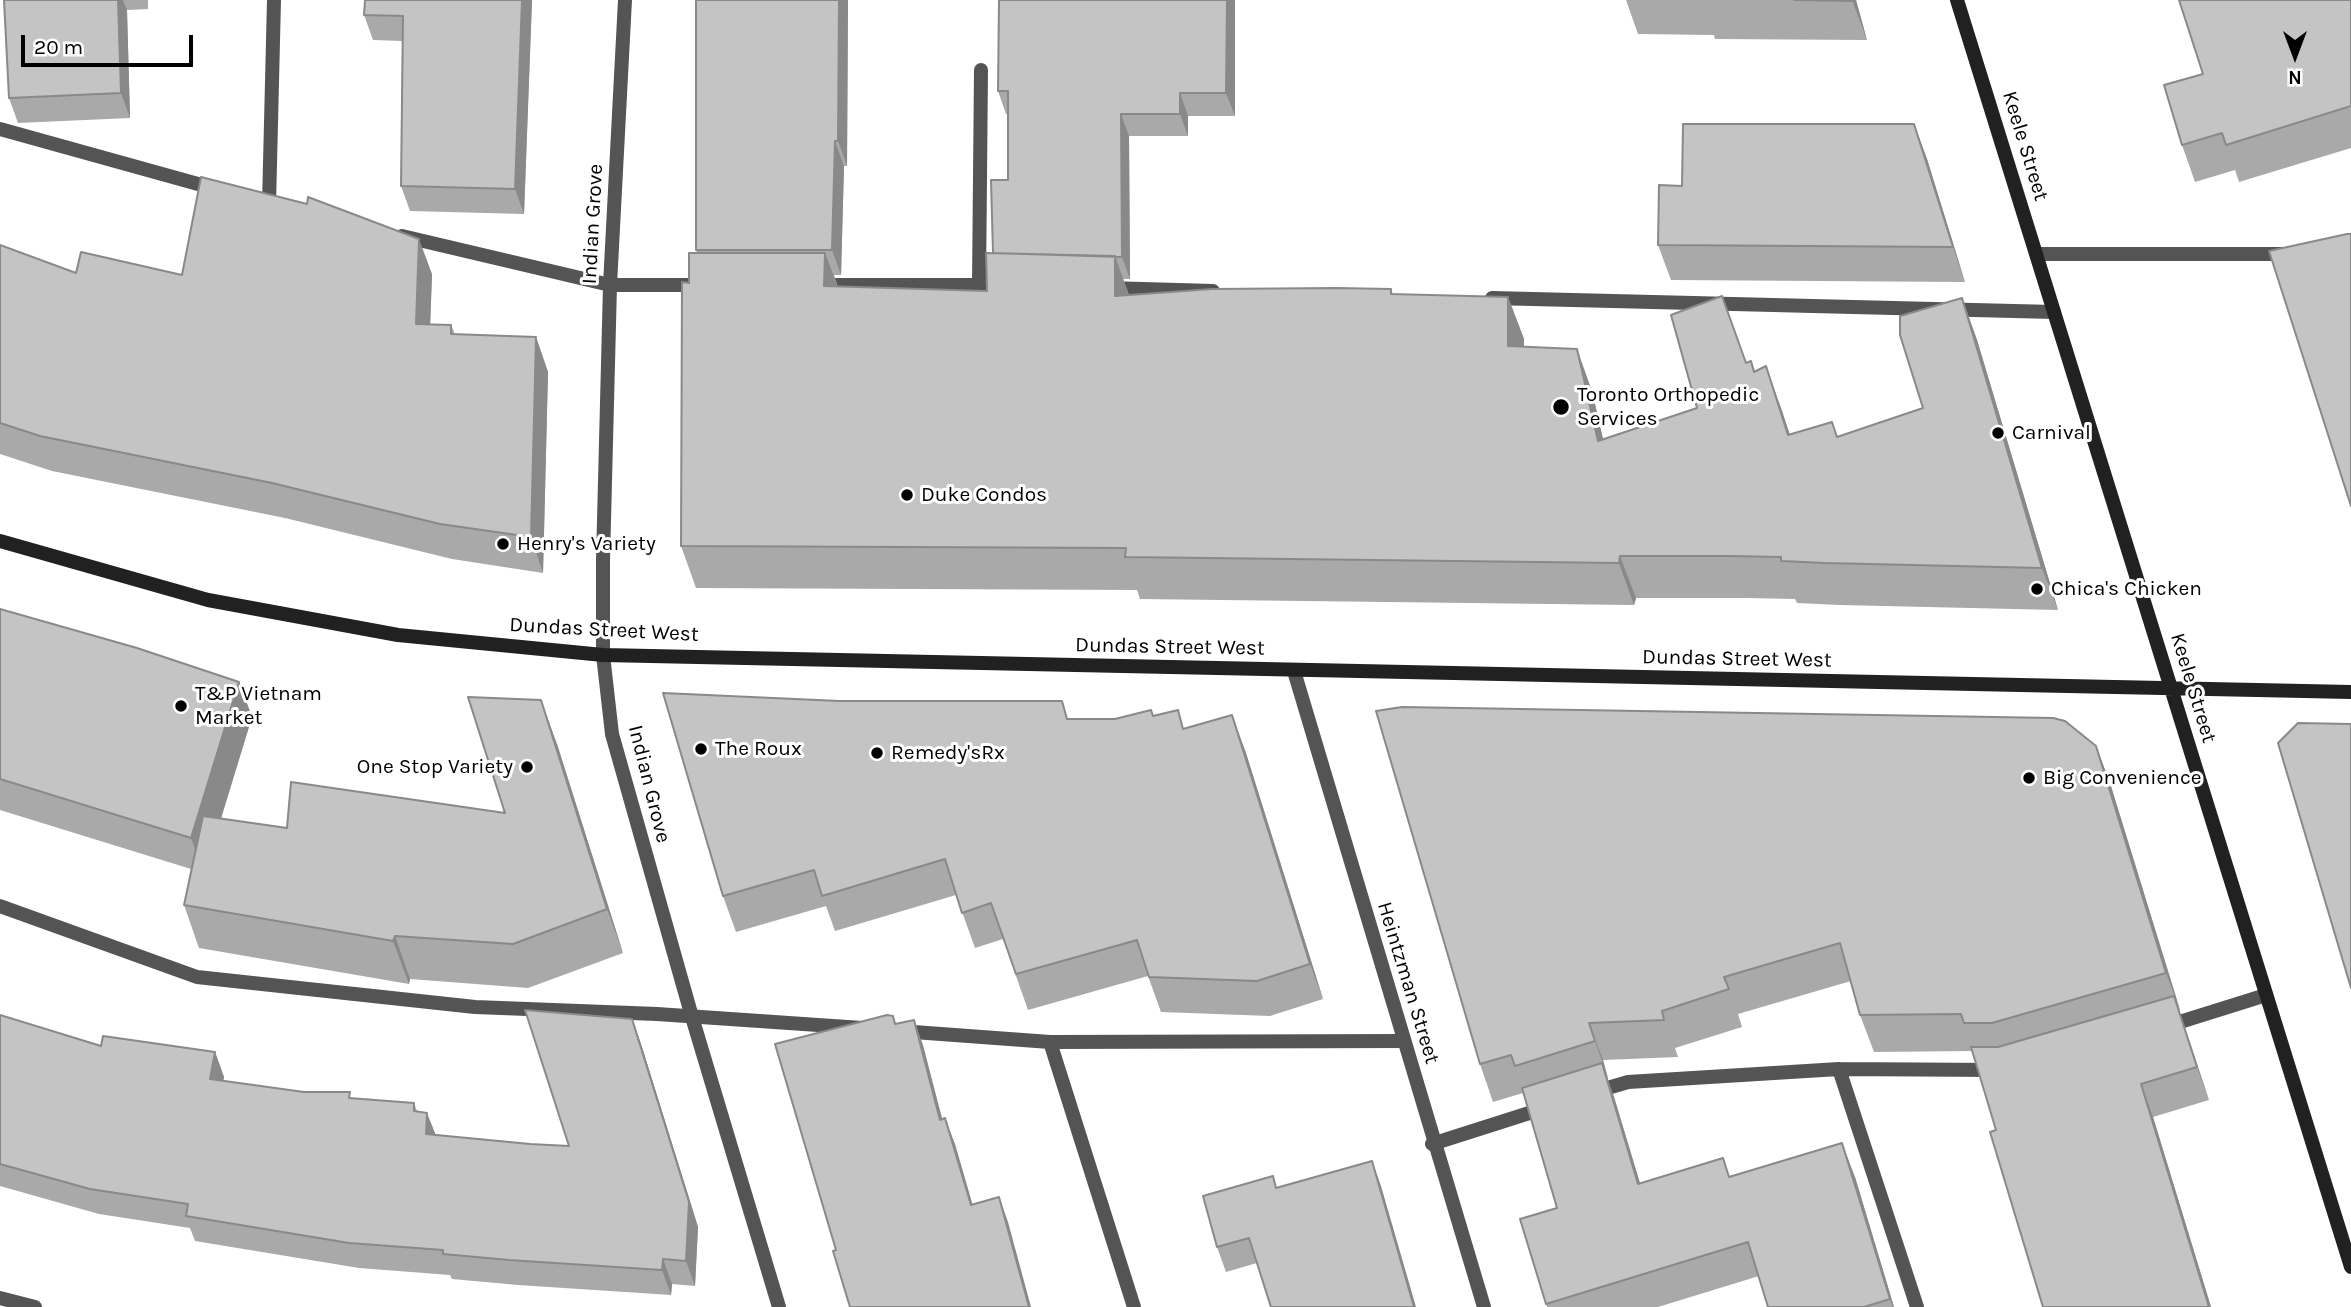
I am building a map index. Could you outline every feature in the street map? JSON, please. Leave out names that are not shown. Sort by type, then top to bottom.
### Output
[{"type":"main road","name":"Keele Street","points":[[1957,0],[2266,995],[2347,1241],[2351,1267]]},
{"type":"main road","name":"Dundas Street West","points":[[0,541],[208,600],[398,635],[604,655],[2351,692]]},
{"type":"street","points":[[269,205],[274,0]]},
{"type":"street","name":"Indian Grove","points":[[625,0],[610,285],[604,655],[615,748],[779,1307]]},
{"type":"street","points":[[979,285],[981,70]]},
{"type":"street","points":[[0,129],[232,194]]},
{"type":"street","points":[[391,233],[610,285],[710,285]]},
{"type":"street","points":[[2037,254],[2300,254]]},
{"type":"street","points":[[804,285],[1020,286]]},
{"type":"street","points":[[1086,288],[1224,291]]},
{"type":"street","points":[[1475,297],[2054,312]]},
{"type":"street","name":"Heintzman Street","points":[[1294,671],[1484,1307]]},
{"type":"street","points":[[0,906],[197,977],[475,1007],[692,1017],[1050,1042],[1404,1041]]},
{"type":"street","points":[[2152,1030],[2266,995]]},
{"type":"street","points":[[1050,1042],[1134,1307]]},
{"type":"street","points":[[1839,1069],[1917,1307]]},
{"type":"street","points":[[1433,1143],[1628,1082],[1839,1069],[2007,1070]]},
{"type":"street","points":[[0,1298],[35,1307]]},
{"type":"building","points":[[4,0],[118,0],[121,93],[9,98]]},
{"type":"building","points":[[365,0],[522,0],[515,189],[401,186],[403,16],[364,15]]},
{"type":"building","points":[[696,0],[839,0],[838,141],[835,141],[832,250],[696,250]]},
{"type":"building","points":[[999,0],[1227,0],[1226,93],[1180,93],[1180,114],[1121,114],[1122,257],[993,253],[991,180],[1008,180],[1008,91],[998,91]]},
{"type":"building","points":[[2179,0],[2351,0],[2351,106],[2226,145],[2222,133],[2182,145],[2164,85],[2203,74]]},
{"type":"building","points":[[1683,124],[1914,124],[1953,247],[1658,245],[1659,185],[1682,186]]},
{"type":"building","points":[[201,177],[307,204],[308,197],[419,239],[416,324],[451,325],[451,334],[536,337],[531,537],[440,524],[272,483],[40,436],[0,423],[0,245],[76,273],[81,252],[182,275]]},
{"type":"building","points":[[2351,234],[2351,506],[2269,251]]},
{"type":"building","points":[[689,253],[825,253],[824,286],[987,291],[986,253],[1115,256],[1115,296],[1212,289],[1337,288],[1391,289],[1391,294],[1508,297],[1508,346],[1577,349],[1598,441],[1697,408],[1671,315],[1722,296],[1746,363],[1751,361],[1754,372],[1766,366],[1788,435],[1832,422],[1837,437],[1923,408],[1900,335],[1900,316],[1962,298],[2042,568],[1825,563],[1781,561],[1781,557],[1730,556],[1620,556],[1619,563],[1125,557],[1126,548],[681,546],[682,282],[689,283]]},
{"type":"building","points":[[0,609],[137,648],[239,682],[191,838],[0,779]]},
{"type":"building","points":[[663,693],[839,701],[1062,701],[1067,719],[1115,719],[1151,710],[1153,716],[1178,710],[1183,729],[1232,715],[1310,964],[1257,981],[1149,977],[1137,940],[1016,974],[991,903],[962,913],[945,859],[822,896],[814,870],[723,896]]},
{"type":"building","points":[[468,697],[541,700],[607,909],[513,944],[395,936],[393,941],[184,905],[203,816],[287,828],[291,782],[505,813]]},
{"type":"building","points":[[1402,707],[2053,718],[2065,721],[2096,746],[2166,973],[1992,1023],[1964,1023],[1961,1014],[1860,1015],[1840,943],[1724,977],[1729,989],[1662,1011],[1664,1020],[1589,1023],[1595,1041],[1515,1066],[1511,1055],[1480,1064],[1376,711]]},
{"type":"building","points":[[2298,723],[2351,724],[2351,988],[2278,743]]},
{"type":"building","points":[[2174,996],[2197,1067],[2141,1084],[2209,1307],[2043,1307],[1990,1132],[1996,1130],[1971,1047],[1998,1047]]},
{"type":"building","points":[[525,1010],[632,1019],[689,1202],[686,1261],[663,1259],[662,1270],[509,1260],[443,1254],[443,1250],[349,1243],[186,1216],[188,1204],[90,1189],[0,1164],[0,1015],[101,1046],[103,1036],[215,1052],[210,1079],[304,1092],[350,1092],[349,1098],[414,1103],[414,1111],[427,1113],[426,1134],[569,1146]]},
{"type":"building","points":[[887,1015],[893,1016],[895,1024],[914,1020],[940,1120],[945,1118],[971,1205],[999,1197],[1029,1307],[850,1307],[833,1251],[836,1250],[775,1044]]},
{"type":"building","points":[[1602,1063],[1638,1184],[1723,1158],[1729,1177],[1842,1143],[1890,1299],[1864,1307],[1768,1307],[1748,1242],[1546,1304],[1520,1219],[1557,1208],[1522,1088]]},
{"type":"building","points":[[1372,1161],[1414,1307],[1271,1307],[1249,1238],[1217,1247],[1203,1196],[1273,1176],[1276,1188]]},
{"type":"place","name":"Toronto Orthopedic Services","points":[[1561,407]]},
{"type":"place","name":"Carnival","points":[[1998,433]]},
{"type":"place","name":"Duke Condos","points":[[907,495]]},
{"type":"place","name":"Henry's Variety","points":[[503,544]]},
{"type":"place","name":"Chica's Chicken","points":[[2037,589]]},
{"type":"place","name":"T&P Vietnam Market","points":[[181,706]]},
{"type":"place","name":"The Roux","points":[[701,749]]},
{"type":"place","name":"Remedy'sRx","points":[[877,753]]},
{"type":"place","name":"One Stop Variety","points":[[527,767]]},
{"type":"place","name":"Big Convenience","points":[[2029,778]]}]
